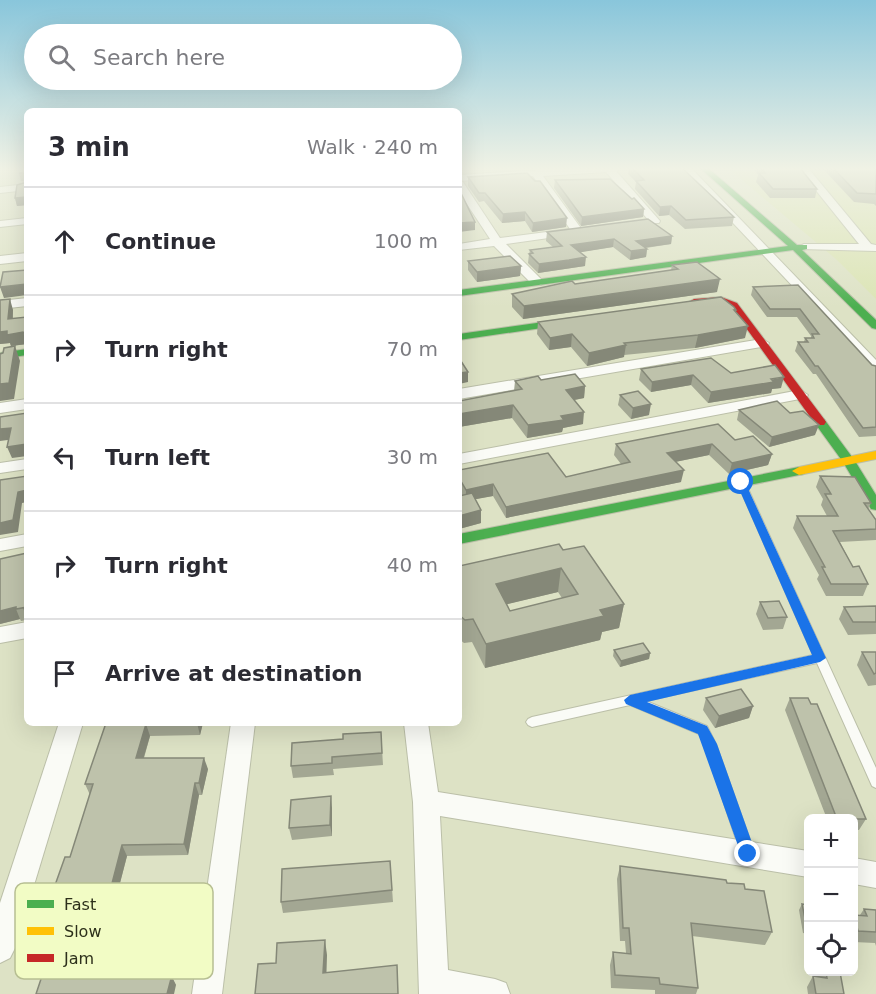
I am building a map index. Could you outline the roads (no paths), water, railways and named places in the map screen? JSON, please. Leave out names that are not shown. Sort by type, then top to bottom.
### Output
[{"type":"street","points":[[479,214],[497,242],[537,282]]},
{"type":"street","points":[[462,247],[583,230],[570,214]]},
{"type":"street","points":[[644,222],[655,221],[649,214]]},
{"type":"street","points":[[731,214],[841,328],[876,369]]},
{"type":"street","points":[[760,214],[800,248],[876,326]]},
{"type":"street","points":[[764,214],[876,316]]},
{"type":"street","points":[[843,214],[872,248]]},
{"type":"street","points":[[0,224],[24,221]]},
{"type":"street","points":[[462,293],[765,250],[872,248]]},
{"type":"street","points":[[0,260],[24,257]]},
{"type":"street","points":[[677,305],[711,300],[730,302],[735,305],[849,460],[876,506]]},
{"type":"street","points":[[0,305],[24,302]]},
{"type":"street","points":[[462,337],[585,318]]},
{"type":"street","points":[[462,393],[762,343]]},
{"type":"street","points":[[0,356],[24,352]]},
{"type":"street","points":[[462,458],[800,395]]},
{"type":"street","points":[[0,408],[24,404]]},
{"type":"street","points":[[462,538],[876,454]]},
{"type":"street","points":[[0,468],[24,464]]},
{"type":"street","points":[[0,545],[24,541]]},
{"type":"street","points":[[0,635],[24,631]]},
{"type":"street","points":[[21,883],[70,726]]},
{"type":"street","points":[[213,949],[243,726]]},
{"type":"street","points":[[416,726],[426,802],[434,988],[495,994]]},
{"type":"street","points":[[426,802],[804,863]]},
{"type":"street","points":[[858,872],[876,875]]},
{"type":"street","points":[[0,948],[15,900]]},
{"type":"street","points":[[207,994],[209,979]]},
{"type":"lane","points":[[741,482],[876,782]]},
{"type":"lane","points":[[532,722],[820,658]]},
{"type":"lane","points":[[630,700],[703,730],[710,744],[748,854]]}]
